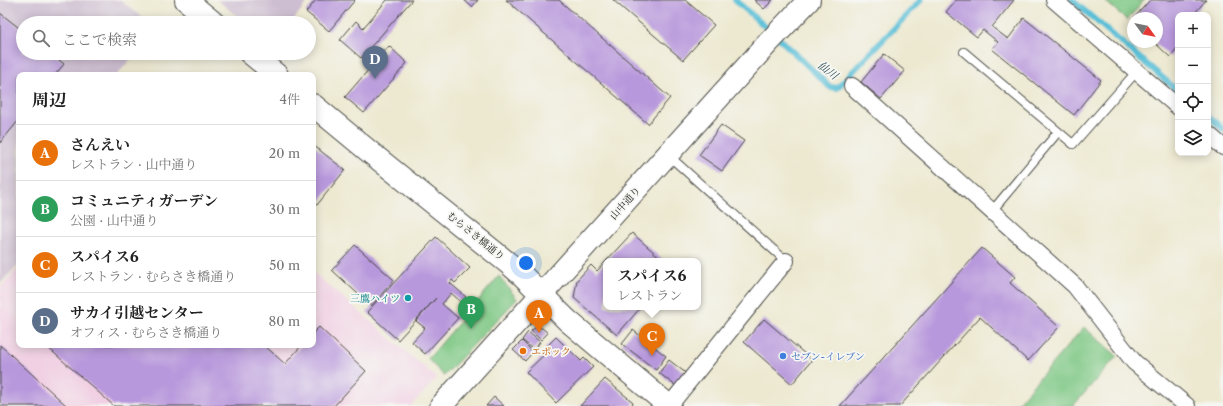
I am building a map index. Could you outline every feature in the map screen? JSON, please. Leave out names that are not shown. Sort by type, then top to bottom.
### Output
[{"type":"street","points":[[186,0],[205,16]]},
{"type":"street","name":"山中通り","points":[[440,406],[809,0]]},
{"type":"street","points":[[1054,0],[1175,104]]},
{"type":"street","points":[[259,60],[273,72]]},
{"type":"street","points":[[852,86],[1075,286],[1134,362],[1187,406]]},
{"type":"street","name":"むらさき橋通り","points":[[316,107],[508,262],[567,320],[669,406]]},
{"type":"street","points":[[1211,137],[1223,147]]},
{"type":"street","points":[[669,406],[786,261]]},
{"type":"lane","points":[[964,52],[1073,144],[1137,71]]},
{"type":"lane","points":[[992,212],[1058,132]]},
{"type":"lane","points":[[668,155],[786,261]]},
{"type":"shaded area","points":[[0,0],[120,0],[140,16],[16,16],[16,60],[130,60],[120,72],[16,72],[16,267],[0,284]]},
{"type":"shaded area","points":[[217,0],[309,0],[296,16],[237,16]]},
{"type":"shaded area","points":[[16,270],[16,348],[316,348],[316,275],[437,378],[411,406],[0,406],[0,288]]},
{"type":"green space","points":[[1104,0],[1144,0],[1134,12],[1127,12],[1127,20]]},
{"type":"green space","points":[[499,276],[517,299],[444,376],[428,359]]},
{"type":"green space","points":[[1084,327],[1117,356],[1073,406],[1015,406]]},
{"type":"building","points":[[316,0],[355,0],[329,31],[316,20],[316,16],[311,16],[306,12]]},
{"type":"building","points":[[387,0],[412,0],[361,58],[340,40],[356,21],[363,28]]},
{"type":"building","points":[[464,0],[478,0],[472,7]]},
{"type":"building","points":[[506,0],[559,0],[670,98],[648,124]]},
{"type":"building","points":[[613,0],[685,0],[714,25],[683,60]]},
{"type":"building","points":[[754,0],[773,0],[764,9]]},
{"type":"building","points":[[956,0],[1014,0],[992,27],[1008,39],[1024,18],[1101,80],[1074,115],[992,49],[998,42],[983,30],[977,37],[946,12]]},
{"type":"building","points":[[1150,0],[1206,0],[1196,12],[1175,12],[1175,51],[1170,57],[1160,48],[1163,48],[1163,12],[1139,12]]},
{"type":"building","points":[[0,13],[16,26],[16,60],[59,60],[64,64],[57,72],[16,72],[16,124],[0,143]]},
{"type":"building","points":[[389,46],[407,63],[364,113],[345,97]]},
{"type":"building","points":[[884,54],[905,71],[881,99],[861,82]]},
{"type":"building","points":[[721,125],[744,141],[722,171],[699,155]]},
{"type":"building","points":[[316,147],[345,170],[317,205],[316,204]]},
{"type":"building","points":[[632,233],[661,258],[609,258]]},
{"type":"building","name":"三鷹ハイツ","points":[[436,237],[470,268],[455,283],[452,280],[450,283],[466,297],[461,302],[451,293],[442,304],[458,318],[425,354],[412,342],[425,328],[416,321],[436,298],[398,340],[367,312]]},
{"type":"building","points":[[355,245],[394,280],[371,306],[332,270]]},
{"type":"building","points":[[982,248],[1015,277],[1010,283],[1059,327],[1028,361],[980,317],[900,406],[840,406]]},
{"type":"building","points":[[603,264],[603,310],[638,310],[617,335],[574,298],[577,280],[591,265],[597,271]]},
{"type":"building","points":[[764,319],[812,360],[792,384],[744,342]]},
{"type":"building","points":[[319,327],[366,371],[334,406],[114,406],[48,348],[267,348],[285,364],[299,348],[316,348],[316,330]]},
{"type":"building","points":[[536,327],[542,328],[548,333],[541,340],[531,331]]},
{"type":"building","points":[[633,330],[666,356],[656,370],[622,344]]},
{"type":"building","points":[[528,332],[540,342],[534,350],[522,340]]},
{"type":"building","points":[[556,337],[581,361],[584,358],[593,367],[556,403],[526,372],[548,351],[545,348]]},
{"type":"building","points":[[522,341],[533,352],[525,361],[513,350]]},
{"type":"building","points":[[0,345],[67,406],[0,406]]},
{"type":"building","points":[[669,360],[687,374],[677,387],[659,373]]},
{"type":"building","points":[[605,379],[633,402],[633,406],[580,406]]},
{"type":"building","points":[[494,397],[504,406],[486,406]]},
{"type":"waterway","name":"仙川","points":[[735,0],[784,43],[830,87],[837,88],[921,0]]},
{"type":"waterway","name":"仙川","points":[[1072,0],[1175,88]]},
{"type":"waterway","name":"仙川","points":[[1211,119],[1223,129]]},
{"type":"place","name":"サカイ引越センター","points":[[375,79]]},
{"type":"place","name":"三鷹ハイツ","points":[[408,298]]},
{"type":"place","name":"コミュニティガーデン","points":[[471,329]]},
{"type":"place","name":"さんえい","points":[[539,333]]},
{"type":"place","name":"エポック","points":[[523,351]]},
{"type":"place","name":"スパイス6","points":[[652,356]]},
{"type":"place","name":"セブン-イレブン","points":[[783,356]]}]
